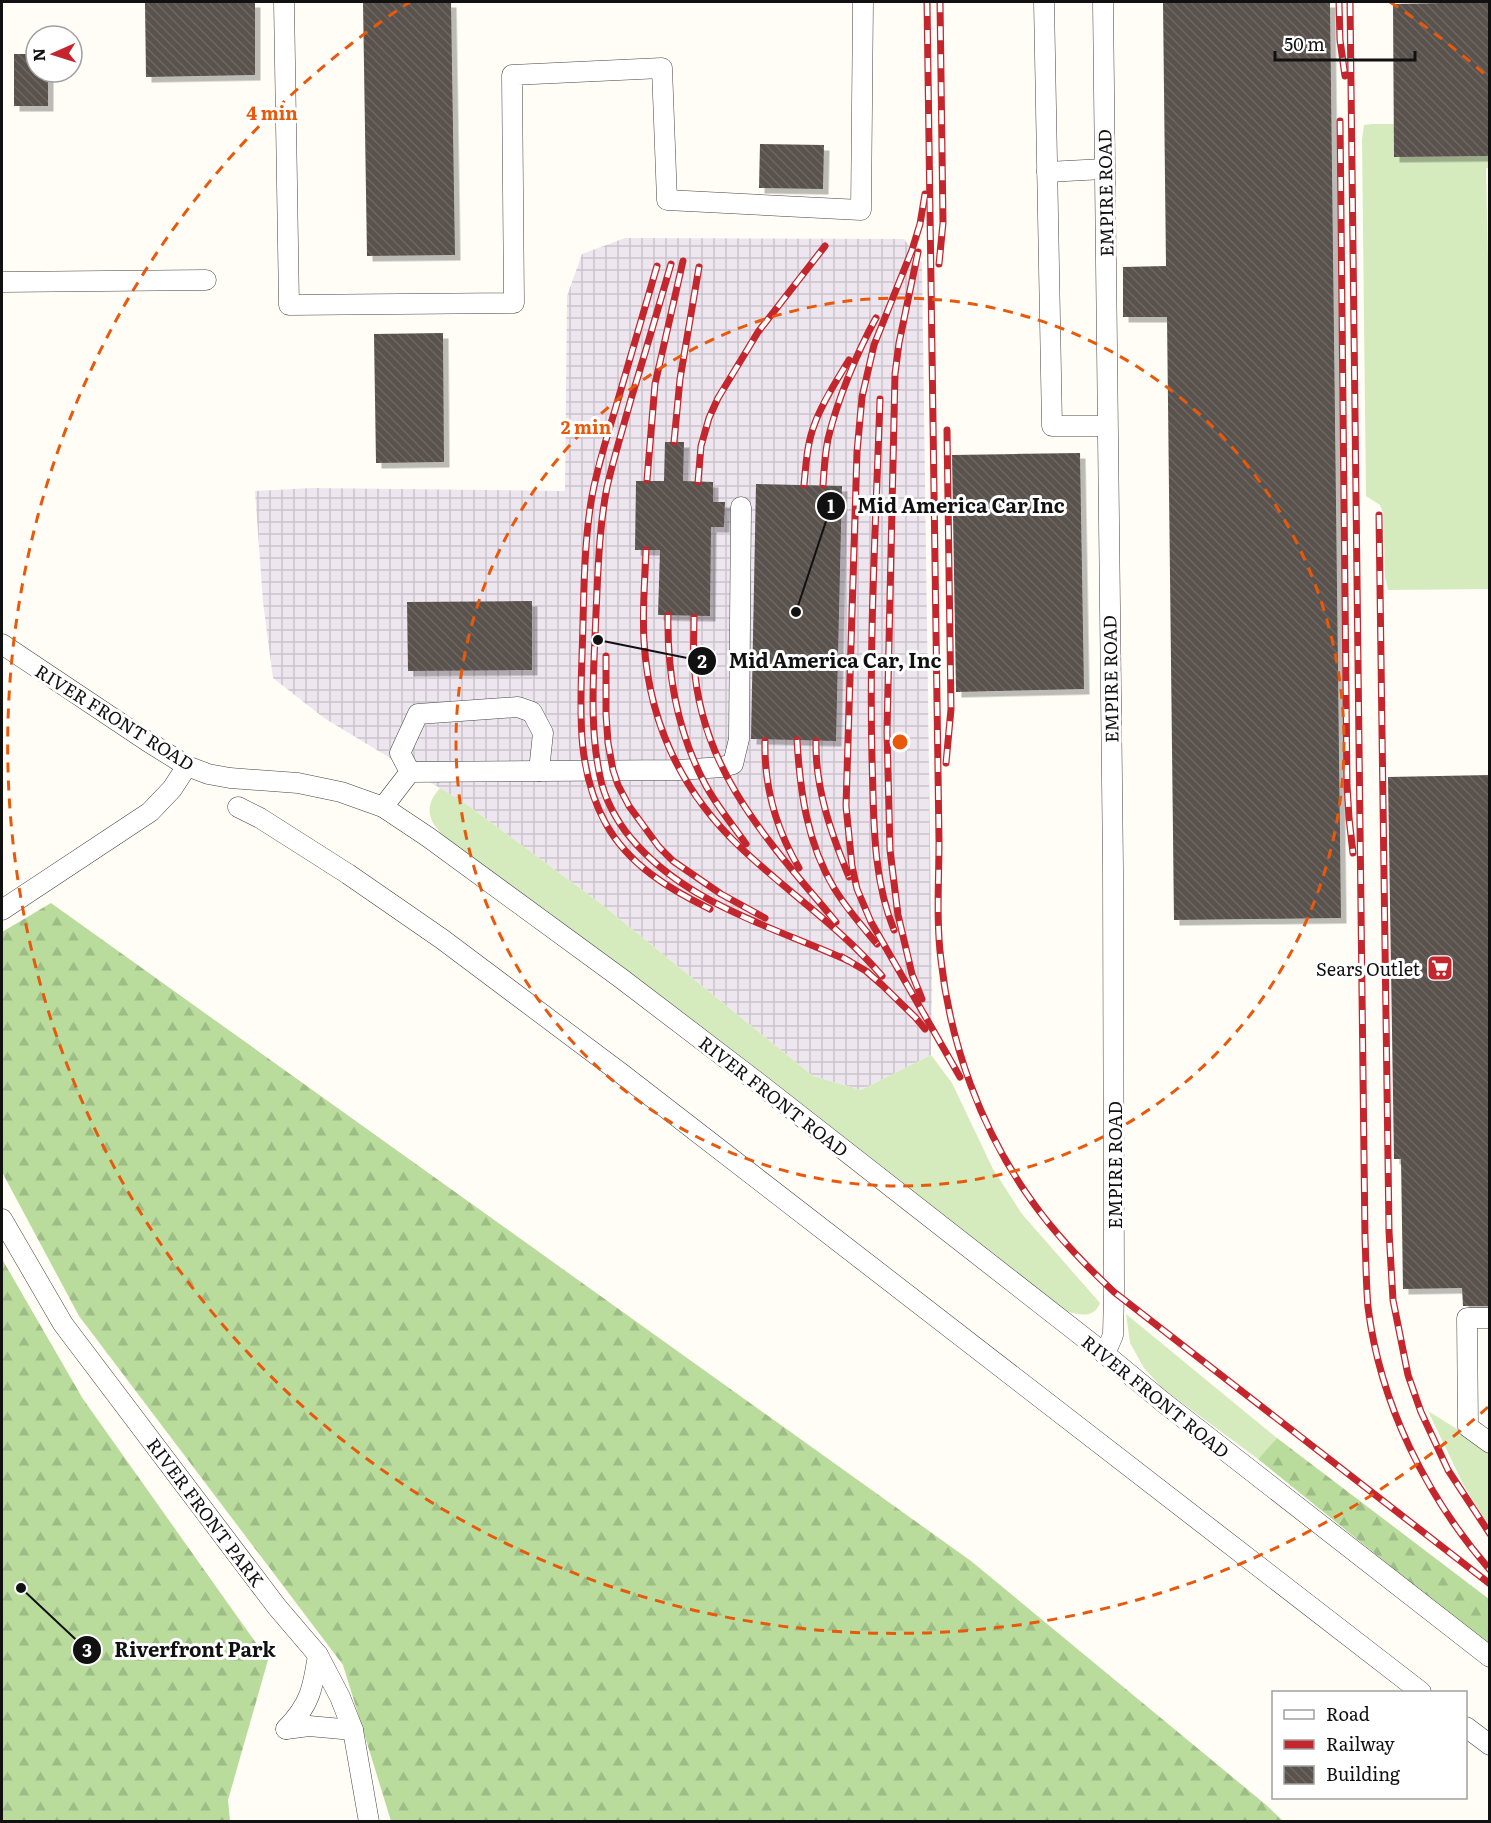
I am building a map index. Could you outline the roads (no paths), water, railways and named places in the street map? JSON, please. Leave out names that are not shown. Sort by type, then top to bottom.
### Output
[{"type":"street","points":[[284,2],[289,304],[301,304],[514,303],[512,75],[662,68],[667,200],[861,210],[863,2]]},
{"type":"street","points":[[1044,2],[1052,426],[1107,426]]},
{"type":"street","name":"EMPIRE ROAD","points":[[1103,2],[1113,867],[1114,1292],[1113,1335],[1105,1354]]},
{"type":"street","points":[[1047,172],[1104,169]]},
{"type":"street","points":[[2,282],[206,280]]},
{"type":"street","points":[[410,772],[679,770],[733,764],[739,739],[741,507]]},
{"type":"street","name":"RIVER FRONT ROAD","points":[[2,644],[187,766],[208,774],[230,778],[298,783],[341,792],[383,807],[484,877],[622,979],[1490,1657]]},
{"type":"street","points":[[410,772],[400,753],[418,714],[518,707],[532,712],[543,733],[539,771]]},
{"type":"street","points":[[2,910],[150,812],[172,789],[187,766]]},
{"type":"street","points":[[383,807],[410,772]]},
{"type":"street","points":[[238,807],[260,818],[348,874],[442,939],[622,1074],[1420,1691]]},
{"type":"street","name":"RIVER FRONT PARK","points":[[2,1219],[63,1324],[277,1607],[318,1655],[340,1697],[353,1730],[369,1821]]},
{"type":"street","points":[[1490,1318],[1467,1318],[1467,1329],[1468,1426],[1490,1443]]},
{"type":"street","points":[[318,1655],[314,1677],[304,1707],[299,1716],[286,1729],[309,1726],[353,1730]]},
{"type":"street","points":[[1467,1727],[1490,1745]]},
{"type":"railway","points":[[927,2],[939,930],[945,991],[960,1054],[970,1084],[996,1143],[1029,1197],[1058,1235],[1102,1281],[1490,1584]]},
{"type":"railway","points":[[939,264],[943,223],[940,2]]},
{"type":"railway","points":[[1339,2],[1340,40],[1345,76]]},
{"type":"railway","points":[[1350,2],[1365,1238],[1368,1307],[1383,1379],[1410,1447],[1426,1480],[1446,1511],[1490,1570]]},
{"type":"railway","points":[[1340,121],[1347,785],[1353,853]]},
{"type":"railway","points":[[925,194],[920,224],[912,250],[874,345],[862,397],[857,452],[846,806],[852,866],[857,889],[871,922],[960,1077]]},
{"type":"railway","points":[[698,482],[701,446],[709,418],[718,398],[758,332],[825,246]]},
{"type":"railway","points":[[918,252],[899,343],[895,374],[887,732],[890,850],[898,915],[912,974],[922,999]]},
{"type":"railway","points":[[647,480],[655,384],[683,261]]},
{"type":"railway","points":[[671,264],[607,487],[602,518],[597,581],[593,700],[595,743],[602,785],[611,809],[630,838],[658,865],[683,884],[709,900],[764,926],[849,961]]},
{"type":"railway","points":[[657,266],[591,502],[584,579],[582,742],[590,784],[606,824],[615,839],[638,864],[651,874],[710,909]]},
{"type":"railway","points":[[674,442],[680,379],[699,267]]},
{"type":"railway","points":[[823,485],[827,445],[832,424],[855,361],[876,318]]},
{"type":"railway","points":[[804,485],[812,431],[826,399],[849,360]]},
{"type":"railway","points":[[880,399],[872,624],[872,759],[878,867],[887,910],[894,930]]},
{"type":"railway","points":[[946,763],[951,709],[947,430]]},
{"type":"railway","points":[[1379,515],[1389,1231],[1393,1300],[1408,1375],[1421,1412],[1448,1470],[1490,1534]]},
{"type":"railway","points":[[646,550],[643,618],[647,671],[661,727],[685,779],[701,803],[740,847],[849,941],[882,976]]},
{"type":"railway","points":[[668,615],[672,680],[687,744],[709,792],[746,844]]},
{"type":"railway","points":[[694,617],[694,663],[699,702],[710,738],[725,772],[743,804],[764,834],[836,922]]},
{"type":"railway","points":[[606,656],[608,743],[613,770],[629,806],[659,847],[673,861],[721,894],[765,918]]},
{"type":"railway","points":[[797,740],[803,797],[817,853],[839,895],[877,944]]},
{"type":"railway","points":[[765,741],[765,758],[773,807],[784,838],[799,868]]},
{"type":"railway","points":[[816,741],[818,776],[825,810],[849,877]]},
{"type":"railway","points":[[842,957],[866,971],[925,1029]]},
{"type":"place","name":"Mid America Car Inc","points":[[796,612]]},
{"type":"place","name":"Mid America Car, Inc","points":[[598,640]]},
{"type":"place","name":"Sears Outlet","points":[[1440,968]]},
{"type":"place","name":"Riverfront Park","points":[[21,1588]]}]
